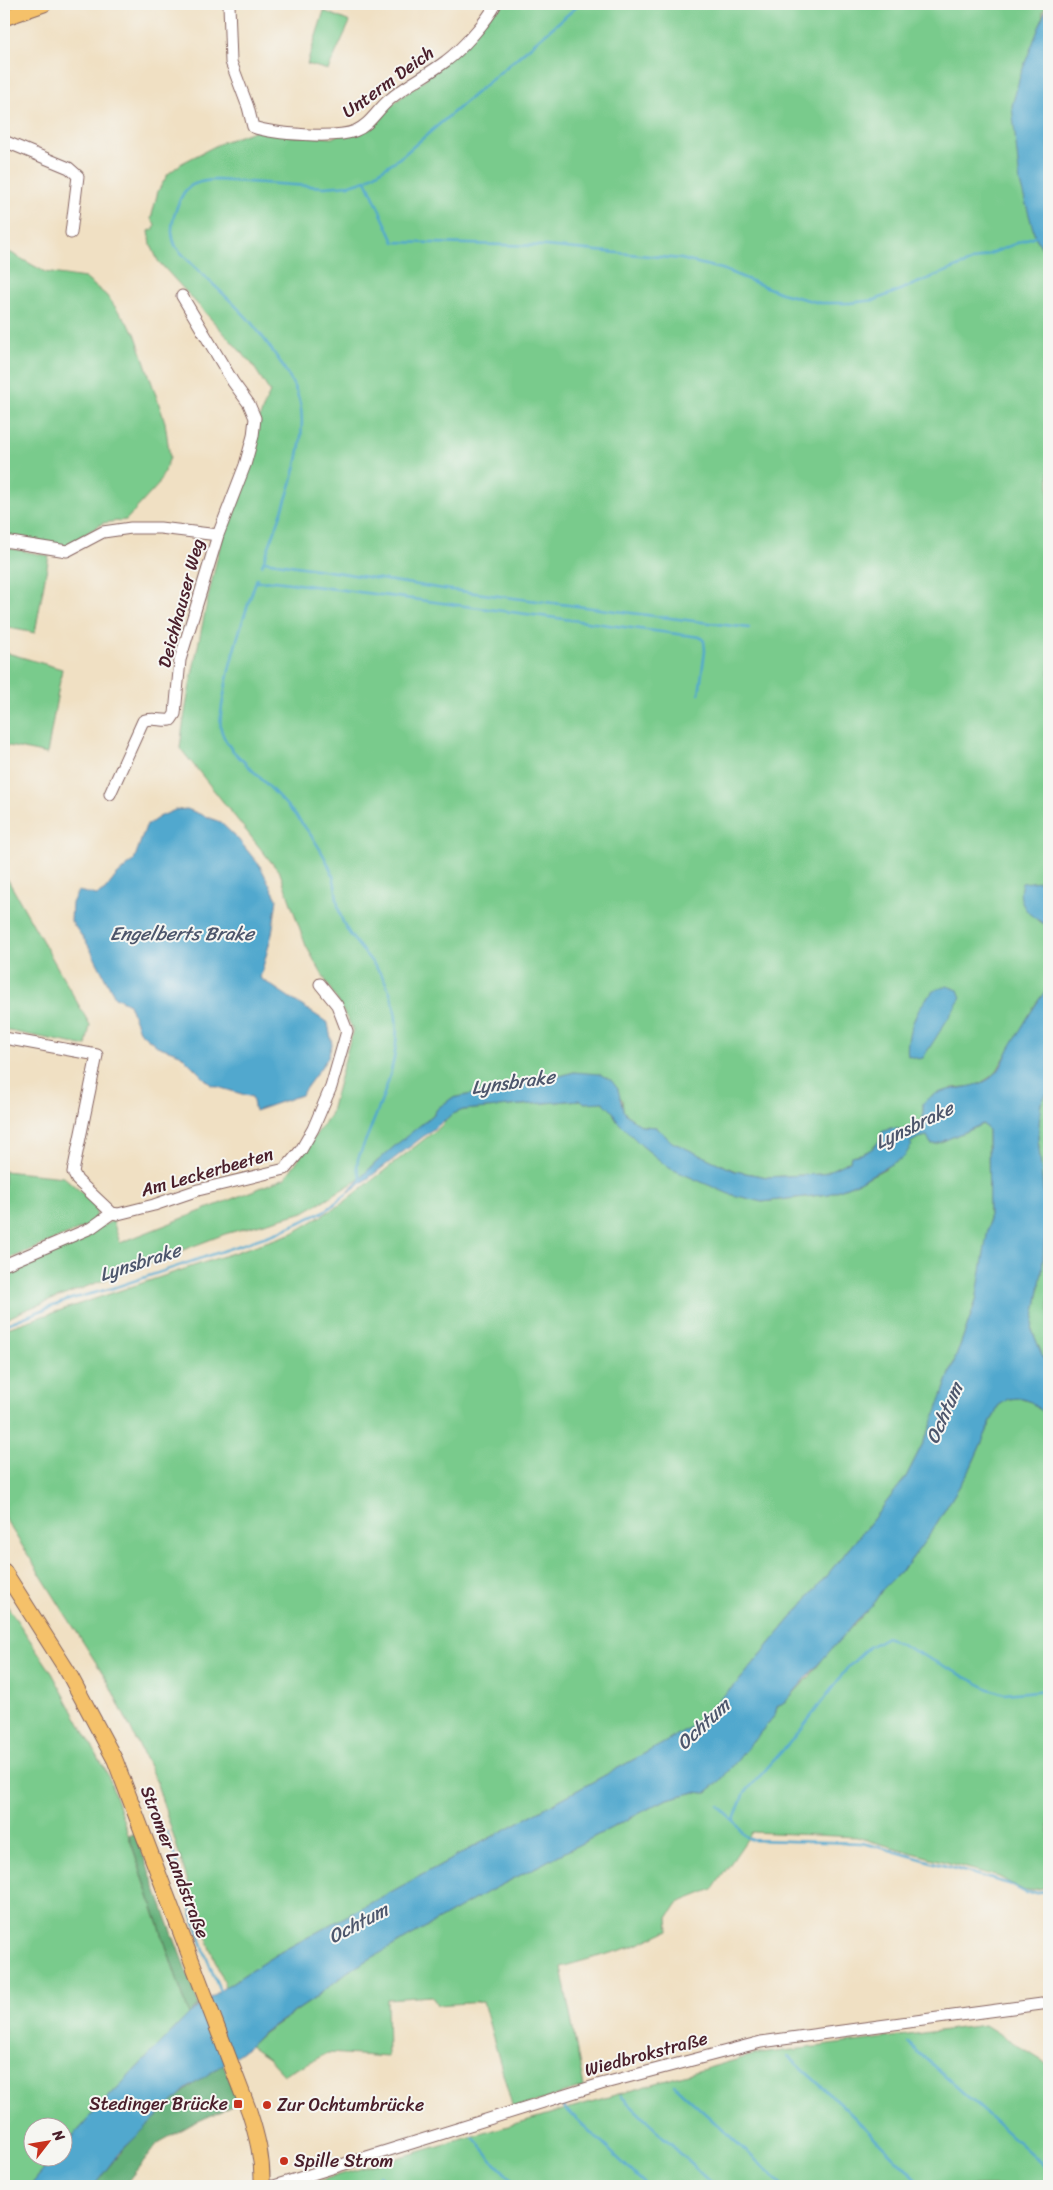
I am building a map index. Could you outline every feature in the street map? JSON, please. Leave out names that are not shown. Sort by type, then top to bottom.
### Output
[{"type":"main road","points":[[4,18],[44,4]]},
{"type":"main road","name":"Stromer Landstraße","points":[[4,1571],[68,1672],[115,1760],[258,2138],[262,2161],[262,2186]]},
{"type":"street","name":"Unterm Deich","points":[[230,4],[231,62],[248,107],[253,127],[265,131],[300,134],[344,134],[356,131],[368,122],[389,100],[448,60],[483,23],[496,4]]},
{"type":"street","points":[[4,141],[70,168],[78,176],[70,233]]},
{"type":"street","name":"Deichhauser Weg","points":[[110,794],[142,721],[148,719],[171,720],[175,714],[180,660],[218,535],[245,465],[253,436],[255,418],[249,404],[233,382],[182,296]]},
{"type":"street","name":"Deichhauser Weg","points":[[4,541],[67,551],[103,532],[131,528],[160,528],[218,535]]},
{"type":"street","name":"Am Leckerbeeten","points":[[4,1265],[91,1228],[112,1213],[118,1214],[154,1206],[198,1190],[285,1169],[301,1150],[313,1129],[331,1087],[346,1031],[336,1005],[320,984]]},
{"type":"street","points":[[4,1038],[97,1055],[73,1172],[77,1180],[112,1213]]},
{"type":"street","name":"Wiedbrokstraße","points":[[262,2186],[274,2186],[301,2178],[610,2081],[761,2042],[1049,2003]]},
{"type":"green space","points":[[498,4],[1048,4],[1043,11],[1035,236],[1049,261],[1049,883],[1039,881],[1038,921],[1049,926],[1049,986],[1035,1005],[995,1074],[976,1086],[953,1088],[923,1103],[923,1127],[916,1133],[906,1135],[904,1130],[890,1128],[882,1132],[878,1142],[871,1149],[862,1154],[851,1156],[850,1161],[822,1174],[767,1177],[735,1171],[671,1142],[656,1127],[642,1126],[623,1110],[622,1099],[574,1072],[543,1081],[505,1085],[498,1089],[452,1098],[438,1108],[433,1115],[374,1164],[358,1180],[304,1212],[225,1234],[25,1310],[4,1320],[4,1268],[113,1221],[120,1243],[285,1178],[330,1115],[353,1029],[306,946],[280,873],[180,748],[194,666],[224,531],[249,447],[270,392],[252,364],[158,261],[151,245],[149,231],[154,229],[155,224],[151,219],[158,191],[168,174],[182,163],[223,142],[254,131],[332,138],[389,107],[424,80]]},
{"type":"green space","points":[[324,11],[350,22],[328,70],[307,64]]},
{"type":"green space","points":[[4,249],[45,272],[85,278],[106,295],[135,333],[165,422],[170,458],[158,485],[126,520],[103,523],[66,546],[4,535]]},
{"type":"green space","points":[[4,547],[49,556],[35,633],[4,627]]},
{"type":"green space","points":[[4,652],[62,669],[47,754],[4,745]]},
{"type":"green space","points":[[4,873],[90,1025],[86,1046],[4,1030]]},
{"type":"green space","points":[[1049,1090],[1049,1372],[1032,1330],[1042,1272],[1046,1221],[1038,1137],[1041,1103]]},
{"type":"green space","points":[[580,1100],[585,1103],[603,1101],[613,1112],[617,1121],[641,1145],[762,1202],[829,1194],[857,1183],[886,1168],[910,1143],[918,1138],[927,1136],[936,1144],[983,1124],[988,1130],[989,1223],[984,1262],[976,1301],[930,1429],[906,1477],[871,1522],[739,1681],[690,1727],[277,1954],[225,1987],[201,1923],[156,1781],[107,1680],[4,1517],[4,1329],[293,1233],[343,1203],[440,1127],[453,1114],[463,1110]]},
{"type":"green space","points":[[4,1171],[64,1177],[97,1206],[96,1218],[90,1225],[4,1261]]},
{"type":"green space","points":[[1019,1398],[1031,1402],[1049,1418],[1049,1887],[1025,1891],[999,1877],[856,1837],[752,1832],[713,1889],[678,1903],[668,1918],[669,1930],[632,1947],[561,1967],[584,2087],[513,2109],[483,2002],[437,2005],[432,1996],[387,1999],[388,2057],[328,2053],[284,2075],[268,2058],[250,2046],[264,2033],[314,1999],[347,1972],[484,1894],[667,1799],[695,1792],[705,1793],[720,1781],[775,1715],[777,1707],[787,1700],[810,1676],[831,1648],[871,1607],[882,1590],[908,1564],[930,1534],[970,1469],[998,1406],[1008,1399]]},
{"type":"green space","points":[[4,1601],[52,1673],[108,1775],[189,2014],[97,2109],[72,2138],[72,2118],[22,2118],[22,2168],[45,2168],[30,2186],[4,2186]]},
{"type":"green space","points":[[135,1833],[199,2005],[189,2014],[129,1836]]},
{"type":"green space","points":[[985,2025],[1049,2065],[1049,2186],[301,2186],[753,2055]]},
{"type":"green space","points":[[223,2063],[239,2103],[194,2123],[158,2143],[124,2186],[94,2186],[122,2151],[153,2119],[186,2090]]},
{"type":"water","points":[[1048,4],[1049,261],[1035,236],[1020,183],[1012,106],[1020,76]]},
{"type":"water","name":"Engelberts Brake","points":[[187,809],[220,822],[238,839],[260,866],[277,899],[272,934],[260,978],[328,1023],[332,1045],[327,1059],[301,1095],[255,1111],[252,1097],[211,1085],[180,1054],[157,1046],[139,1031],[129,1004],[115,997],[88,945],[71,921],[72,903],[78,891],[97,895],[105,890],[116,876],[134,860],[146,826],[159,817],[175,810]]},
{"type":"water","points":[[1039,881],[1049,883],[1049,926],[1036,919],[1026,910],[1021,898],[1022,883]]},
{"type":"water","points":[[947,986],[958,990],[961,998],[923,1058],[919,1059],[908,1056],[908,1039],[919,1010],[937,989]]},
{"type":"water","name":"Ochtum","points":[[1049,986],[1049,1090],[1041,1103],[1038,1137],[1046,1221],[1042,1272],[1032,1330],[1049,1372],[1049,1418],[1031,1402],[1019,1398],[1008,1399],[998,1406],[970,1469],[930,1534],[908,1564],[882,1590],[871,1607],[857,1620],[787,1700],[777,1707],[775,1715],[720,1781],[705,1793],[695,1792],[667,1799],[484,1894],[347,1972],[314,1999],[264,2032],[250,2046],[185,2090],[118,2154],[94,2186],[30,2186],[45,2168],[72,2168],[72,2138],[97,2109],[189,2014],[225,1987],[277,1954],[664,1743],[690,1727],[739,1681],[906,1477],[930,1429],[976,1301],[989,1223],[988,1130],[983,1124],[936,1144],[931,1144],[927,1136],[918,1138],[910,1143],[912,1145],[904,1157],[857,1183],[829,1194],[762,1202],[729,1194],[669,1168],[641,1145],[617,1121],[613,1112],[603,1102],[585,1103],[580,1100],[463,1110],[453,1114],[345,1196],[355,1184],[387,1153],[452,1098],[498,1089],[505,1085],[543,1081],[574,1072],[599,1074],[611,1080],[618,1089],[623,1110],[628,1116],[642,1126],[656,1127],[672,1142],[735,1171],[767,1177],[822,1174],[850,1161],[851,1156],[862,1154],[871,1149],[878,1142],[882,1132],[891,1128],[904,1130],[906,1135],[916,1133],[923,1127],[923,1103],[931,1096],[940,1092],[978,1084],[995,1074],[1038,1001]]},
{"type":"waterway","points":[[262,565],[284,507],[297,463],[301,441],[302,421],[300,403],[286,371],[256,328],[176,247],[172,236],[172,224],[183,193],[199,182],[217,180],[324,187],[350,185],[366,180],[401,157],[580,4]]},
{"type":"waterway","points":[[366,180],[394,242],[545,246],[681,259],[722,269],[781,293],[820,303],[849,303],[875,300],[1037,235]]},
{"type":"waterway","points":[[264,561],[444,589],[749,628]]},
{"type":"waterway","points":[[257,578],[230,665],[221,712],[220,725],[222,732],[232,750],[289,808],[315,841],[333,876],[339,912],[349,933],[384,979],[393,1001],[397,1024],[396,1047],[391,1070],[376,1116],[358,1159],[357,1167],[361,1179]]},
{"type":"waterway","points":[[257,582],[275,581],[700,637],[704,641],[705,651],[699,694]]},
{"type":"waterway","name":"Lynsbrake","points":[[4,1325],[71,1299],[113,1288],[276,1233],[325,1211],[347,1194]]},
{"type":"waterway","points":[[734,1820],[743,1795],[800,1731],[848,1667],[869,1647],[887,1637],[989,1689],[1004,1694],[1049,1690]]},
{"type":"waterway","points":[[719,1806],[736,1823],[745,1836],[752,1840],[862,1843],[1009,1884],[1026,1893],[1049,1891]]},
{"type":"waterway","points":[[167,1832],[205,1953],[220,1992]]},
{"type":"waterway","points":[[908,2043],[1049,2170]]},
{"type":"waterway","points":[[788,2056],[843,2106],[923,2186]]},
{"type":"waterway","points":[[674,2085],[784,2186]]},
{"type":"waterway","points":[[621,2096],[714,2186]]},
{"type":"waterway","points":[[564,2107],[647,2186]]},
{"type":"waterway","points":[[473,2137],[518,2186]]},
{"type":"waterway","points":[[379,2176],[390,2186]]},
{"type":"place","name":"Stedinger Brücke","points":[[238,2104]]},
{"type":"place","name":"Zur Ochtumbrücke","points":[[267,2105]]},
{"type":"place","name":"Spille Strom","points":[[284,2161]]}]
